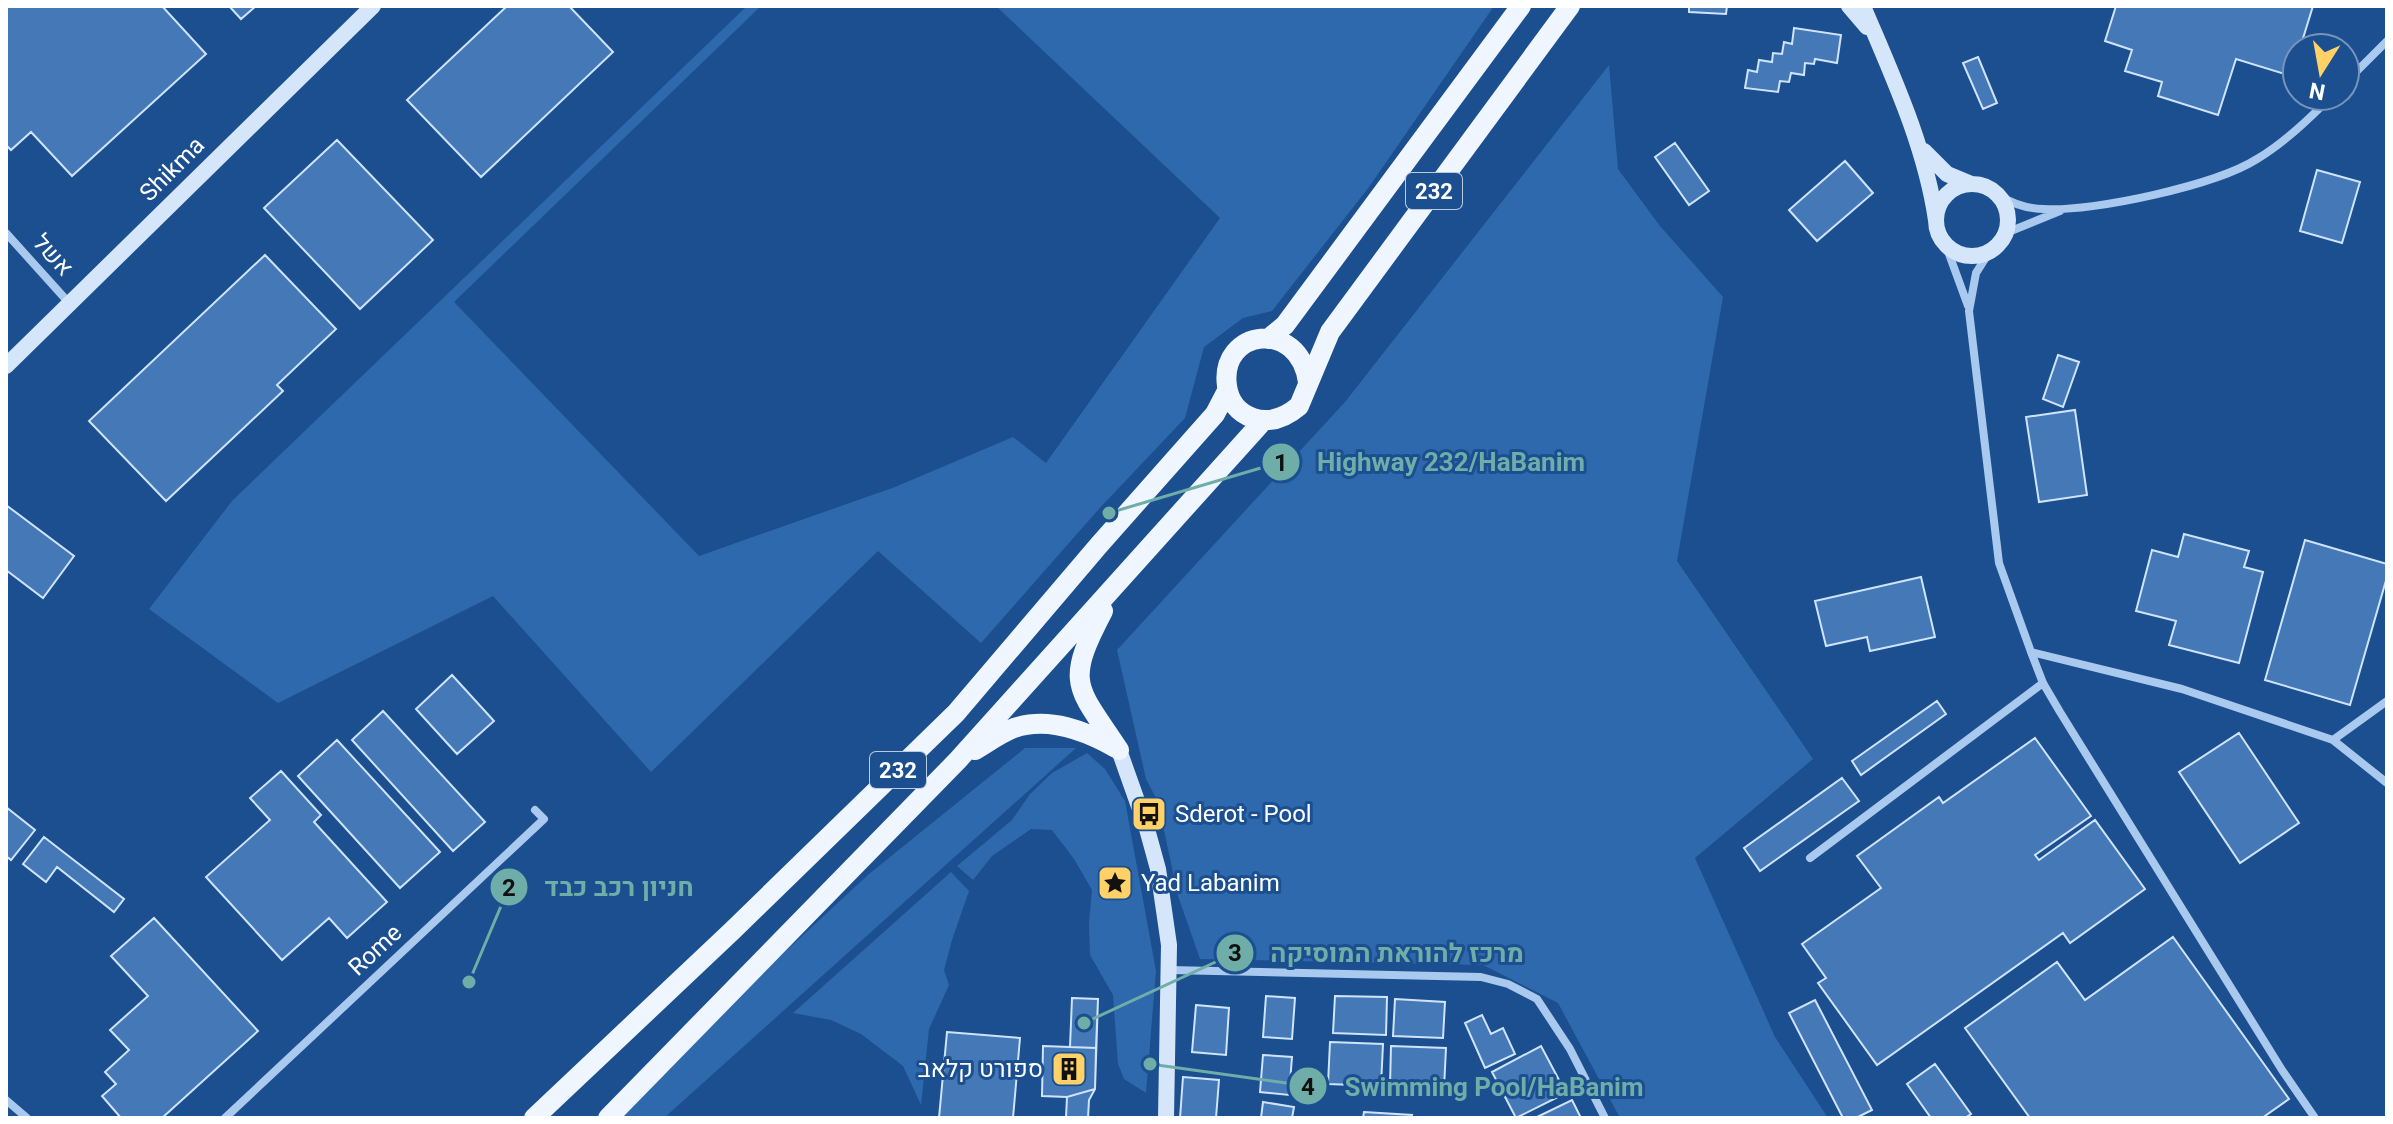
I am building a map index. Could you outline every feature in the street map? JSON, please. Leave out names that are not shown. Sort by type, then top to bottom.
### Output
[{"type":"main road","name":"232","points":[[1268,339],[1285,325],[1521,6]]},
{"type":"main road","name":"232","points":[[1308,382],[1330,332],[1570,6]]},
{"type":"main road","points":[[1268,339],[1290,345],[1300,355],[1308,382],[1299,406],[1278,419],[1263,421],[1239,410],[1230,399],[1225,373],[1238,349],[1250,341],[1268,339]]},
{"type":"main road","name":"232","points":[[534,1118],[956,713],[1215,414],[1227,391]]},
{"type":"main road","name":"232","points":[[608,1118],[958,760],[1263,421]]},
{"type":"main road","points":[[1119,582],[1084,647],[1079,667],[1080,687],[1089,706],[1119,750]]},
{"type":"main road","points":[[958,760],[1014,728],[1051,724],[1070,727],[1119,750]]},
{"type":"street","name":"Shikma","points":[[6,366],[373,6]]},
{"type":"street","points":[[1849,6],[1878,41]]},
{"type":"street","points":[[1863,6],[1919,143],[1938,232],[1945,243],[1969,311],[1999,563],[2043,683],[2282,1070],[2315,1118]]},
{"type":"street","points":[[2361,67],[2387,41]]},
{"type":"street","points":[[1919,143],[1926,155],[1947,174],[1990,188],[2025,207],[2064,209],[2111,203],[2192,185],[2232,172],[2257,160],[2285,140],[2315,112]]},
{"type":"street","points":[[1936,220],[1944,197],[1961,186],[1971,184]]},
{"type":"street","points":[[1969,311],[1981,261],[2006,233],[2008,213],[1998,195]]},
{"type":"street","points":[[2006,233],[2064,209]]},
{"type":"street","name":"אשל","points":[[6,233],[70,304]]},
{"type":"street","points":[[1945,243],[1954,251],[1966,255],[1990,251]]},
{"type":"street","points":[[2031,652],[2182,689],[2333,740],[2387,783]]},
{"type":"street","points":[[1810,858],[2043,683]]},
{"type":"street","points":[[2333,740],[2387,701]]},
{"type":"street","points":[[1119,750],[1158,869],[1169,945],[1166,1118]]},
{"type":"street","name":"Rome","points":[[225,1118],[544,819],[535,810]]},
{"type":"street","points":[[1168,970],[1481,977],[1517,989],[1537,999],[1570,1049],[1605,1118]]},
{"type":"street","points":[[6,1100],[27,1118]]},
{"type":"shaded area","points":[[747,6],[761,6],[454,302],[699,556],[895,487],[1013,437],[1046,463],[1220,218],[996,6],[1494,6],[1369,187],[1272,311],[1243,318],[1204,347],[1185,418],[1098,510],[981,643],[878,551],[651,772],[493,596],[278,703],[149,609],[232,501]]},
{"type":"shaded area","points":[[1609,65],[1618,169],[1660,226],[1723,297],[1677,561],[1813,759],[1695,858],[1775,1037],[1828,1118],[1620,1118],[1558,1003],[1483,965],[1200,959],[1178,896],[1158,802],[1146,779],[1117,650],[1345,402]]},
{"type":"shaded area","points":[[1025,748],[1076,748],[664,1118],[605,1118],[869,874]]},
{"type":"shaded area","points":[[1087,753],[1105,769],[1125,801],[1156,971],[1146,1093],[1124,1079],[1118,1064],[1113,995],[1090,955],[1092,890],[1052,830],[1031,829],[992,856],[973,880],[957,866],[1012,820],[1030,794],[1052,773]]},
{"type":"shaded area","points":[[951,872],[969,891],[944,970],[949,985],[929,1029],[921,1105],[903,1066],[861,1034],[831,1020],[793,1013]]},
{"type":"building","points":[[6,6],[162,6],[206,54],[72,176],[31,132],[11,150],[6,145]]},
{"type":"building","points":[[229,6],[256,6],[241,19]]},
{"type":"building","points":[[507,6],[569,6],[613,52],[481,177],[407,100]]},
{"type":"building","points":[[1689,6],[1727,6],[1726,14],[1689,12]]},
{"type":"building","points":[[2116,6],[2313,6],[2305,32],[2281,32],[2281,73],[2236,59],[2218,115],[2158,96],[2162,82],[2125,71],[2132,50],[2105,41]]},
{"type":"building","points":[[1794,28],[1841,35],[1837,63],[1815,59],[1814,64],[1805,63],[1804,75],[1791,73],[1789,82],[1780,81],[1778,92],[1745,88],[1748,70],[1757,72],[1759,60],[1772,62],[1773,53],[1782,54],[1784,42],[1792,44]]},
{"type":"building","points":[[1978,57],[1997,103],[1983,109],[1963,63]]},
{"type":"building","points":[[337,140],[433,240],[360,309],[264,208]]},
{"type":"building","points":[[1675,143],[1709,191],[1689,205],[1655,157]]},
{"type":"building","points":[[1845,161],[1873,193],[1817,241],[1789,210]]},
{"type":"building","points":[[2317,170],[2360,182],[2342,243],[2300,231]]},
{"type":"building","points":[[265,255],[336,329],[277,385],[283,391],[166,501],[89,421]]},
{"type":"building","points":[[2058,355],[2079,362],[2063,407],[2043,399]]},
{"type":"building","points":[[2075,410],[2087,495],[2039,502],[2026,417]]},
{"type":"building","points":[[6,505],[74,556],[43,598],[6,570]]},
{"type":"building","points":[[2184,534],[2249,551],[2244,567],[2263,572],[2239,663],[2169,645],[2176,621],[2136,611],[2152,550],[2178,557]]},
{"type":"building","points":[[2305,540],[2387,564],[2387,577],[2350,705],[2265,680]]},
{"type":"building","points":[[1921,577],[1935,637],[1870,651],[1867,637],[1826,646],[1815,601]]},
{"type":"building","points":[[452,675],[494,721],[457,754],[416,709]]},
{"type":"building","points":[[1937,701],[1946,714],[1861,775],[1852,761]]},
{"type":"building","points":[[383,711],[485,822],[453,851],[352,740]]},
{"type":"building","points":[[2239,733],[2299,823],[2240,863],[2179,772]]},
{"type":"building","points":[[2035,738],[2091,816],[2035,855],[2039,860],[2095,820],[2145,889],[2070,943],[2063,933],[1877,1065],[1818,983],[1826,978],[1802,944],[1881,888],[1857,856],[1939,797],[1943,803]]},
{"type":"building","points":[[337,740],[440,852],[400,888],[298,776]]},
{"type":"building","points":[[281,771],[321,815],[314,822],[387,902],[347,938],[329,918],[282,960],[206,877],[270,820],[250,798]]},
{"type":"building","points":[[1842,778],[1859,801],[1760,871],[1744,848]]},
{"type":"building","points":[[6,807],[35,830],[11,860],[6,856]]},
{"type":"building","points":[[44,837],[124,899],[114,912],[57,867],[46,882],[23,864]]},
{"type":"building","points":[[154,918],[258,1031],[162,1118],[121,1118],[102,1096],[116,1084],[105,1072],[129,1050],[110,1030],[148,996],[111,956]]},
{"type":"building","points":[[2173,937],[2289,1099],[2262,1118],[2030,1118],[1965,1028],[2057,962],[2085,1000]]},
{"type":"building","points":[[1266,996],[1295,998],[1292,1039],[1263,1037]]},
{"type":"building","points":[[1335,996],[1387,997],[1386,1035],[1333,1033]]},
{"type":"building","points":[[1072,998],[1098,999],[1095,1089],[1089,1100],[1088,1118],[1066,1118],[1067,1097],[1042,1096],[1043,1046],[1070,1047]]},
{"type":"building","points":[[1072,998],[1098,999],[1096,1048],[1070,1047]]},
{"type":"building","points":[[1395,999],[1445,1002],[1443,1038],[1393,1036]]},
{"type":"building","points":[[1815,1000],[1872,1110],[1856,1118],[1843,1118],[1789,1013]]},
{"type":"building","points":[[1196,1005],[1229,1008],[1226,1055],[1192,1052]]},
{"type":"building","points":[[1482,1015],[1491,1034],[1503,1028],[1515,1054],[1485,1068],[1465,1023]]},
{"type":"building","points":[[947,1032],[1020,1038],[1013,1118],[939,1118]]},
{"type":"building","points":[[1330,1042],[1383,1044],[1381,1086],[1328,1084]]},
{"type":"building","name":"ספורט קלאב","points":[[1043,1046],[1096,1048],[1095,1089],[1067,1097],[1042,1096]]},
{"type":"building","points":[[1391,1046],[1446,1048],[1444,1088],[1390,1086]]},
{"type":"building","points":[[1541,1046],[1566,1093],[1516,1118],[1492,1072]]},
{"type":"building","points":[[1263,1055],[1292,1057],[1289,1095],[1260,1092]]},
{"type":"building","points":[[1935,1064],[1971,1114],[1965,1118],[1931,1118],[1907,1084]]},
{"type":"building","points":[[1183,1077],[1219,1080],[1216,1118],[1180,1118]]},
{"type":"building","points":[[1572,1100],[1581,1118],[1535,1118]]},
{"type":"building","points":[[1263,1102],[1294,1107],[1292,1118],[1261,1118]]},
{"type":"building","points":[[1364,1112],[1412,1115],[1411,1118],[1363,1118]]},
{"type":"place","name":"Highway 232/HaBanim","points":[[1109,513]]},
{"type":"place","name":"Sderot - Pool","points":[[1149,814]]},
{"type":"place","name":"Yad Labanim","points":[[1115,883]]},
{"type":"place","name":"חניון רכב כבד","points":[[469,982]]},
{"type":"place","name":"מרכז להוראת המוסיקה","points":[[1084,1023]]},
{"type":"place","name":"Swimming Pool/HaBanim","points":[[1150,1064]]},
{"type":"place","name":"ספורט קלאב","points":[[1069,1069]]}]
